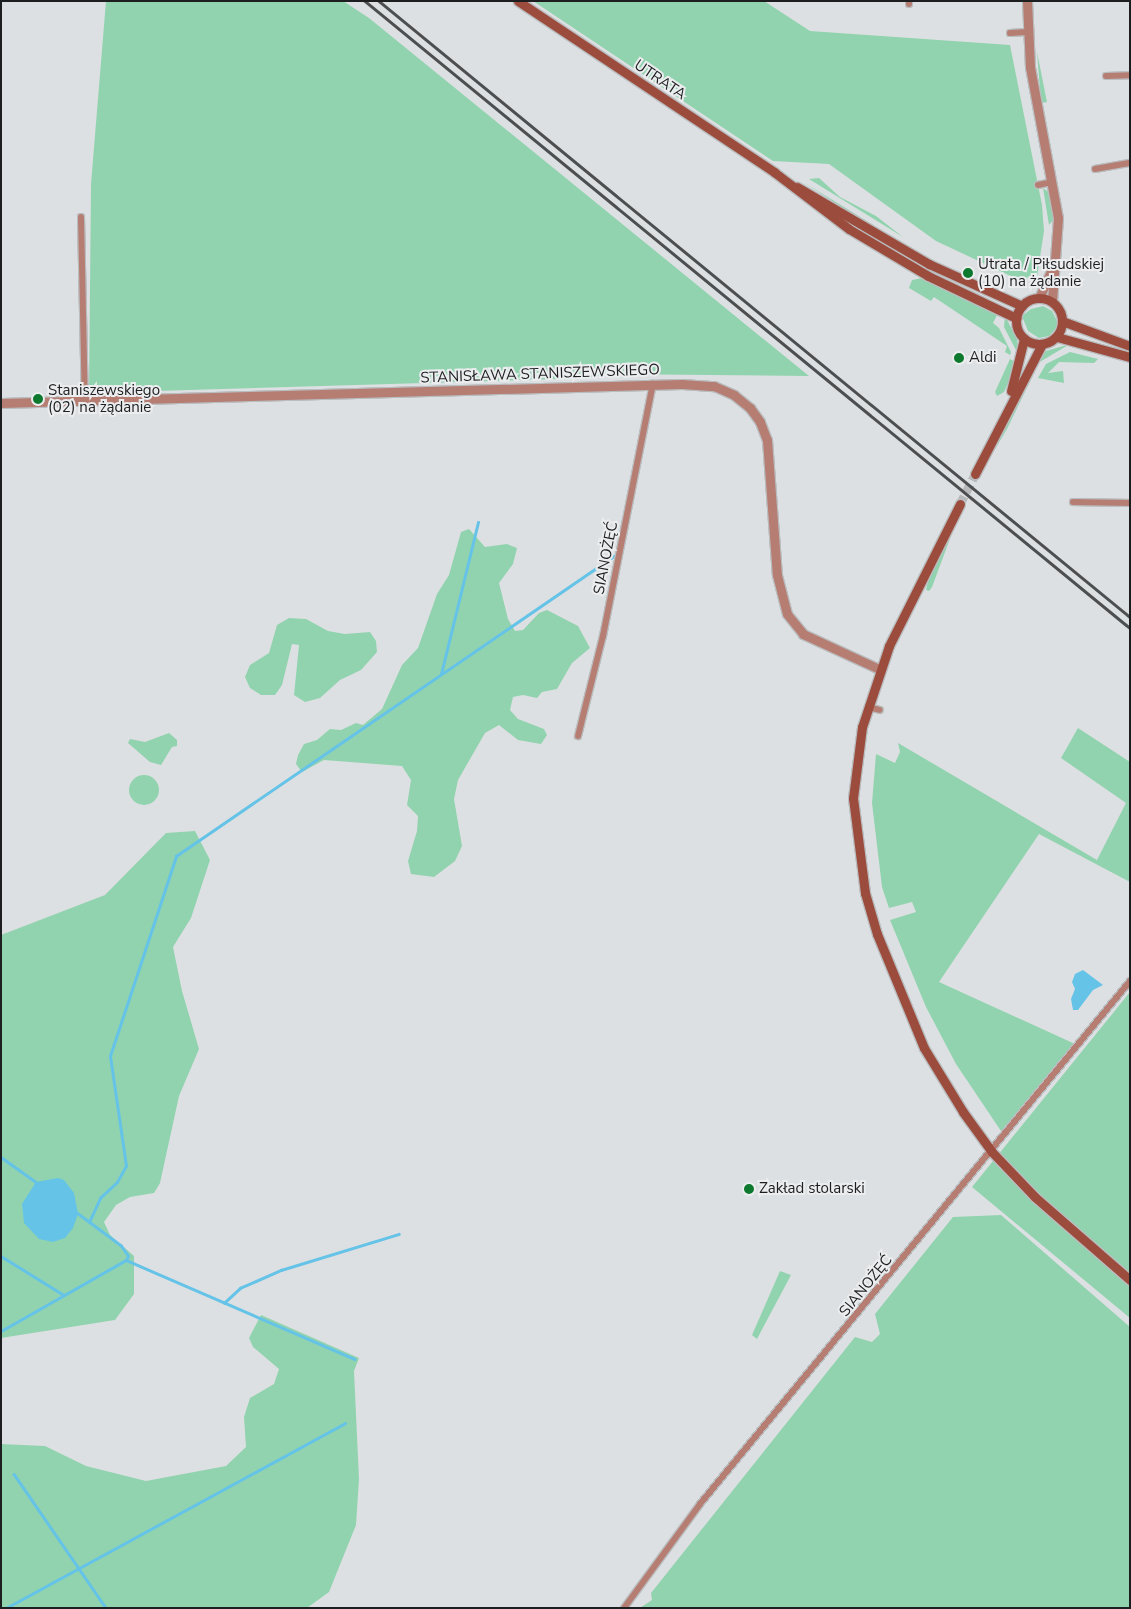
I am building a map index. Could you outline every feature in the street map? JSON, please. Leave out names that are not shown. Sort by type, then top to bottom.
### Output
[{"type":"main road","name":"UTRATA","points":[[518,1],[786,181],[929,264],[1022,306]]},
{"type":"main road","name":"UTRATA","points":[[786,181],[811,203],[877,247],[928,276],[1016,318]]},
{"type":"main road","points":[[1042,344],[1024,339],[1018,331],[1016,318],[1022,306],[1039,298],[1052,302],[1062,321],[1130,346]]},
{"type":"main road","points":[[974,474],[1042,344],[1057,336],[1062,321]]},
{"type":"main road","points":[[1057,336],[1130,357]]},
{"type":"main road","points":[[997,428],[1016,374],[1024,339]]},
{"type":"main road","points":[[960,504],[879,669],[868,707],[854,798],[860,863],[870,912],[924,1048],[992,1152],[1038,1200],[1130,1280]]},
{"type":"street","points":[[1027,1],[1027,32],[1034,94],[1052,182],[1058,230],[1052,302]]},
{"type":"street","points":[[1010,33],[1027,32]]},
{"type":"street","points":[[1106,76],[1130,75]]},
{"type":"street","points":[[1095,169],[1130,163]]},
{"type":"street","points":[[1038,185],[1052,182]]},
{"type":"street","points":[[81,217],[85,401]]},
{"type":"street","points":[[1039,298],[1054,264]]},
{"type":"street","name":"STANISŁAWA STANISZEWSKIEGO","points":[[1,403],[653,384],[714,386],[740,398],[755,414],[767,440],[777,575],[787,614],[803,634],[879,669]]},
{"type":"street","name":"SIANOŻĘĆ","points":[[578,736],[603,636],[653,384]]},
{"type":"street","points":[[1073,502],[1130,503]]},
{"type":"street","points":[[868,707],[880,710]]},
{"type":"street","name":"SIANOŻĘĆ","points":[[624,1608],[700,1504],[992,1152],[1130,981]]},
{"type":"green space","points":[[106,1],[343,1],[369,18],[809,376],[603,374],[590,378],[89,393],[91,184]]},
{"type":"green space","points":[[533,1],[764,1],[810,31],[1010,45],[1042,205],[1044,231],[1037,277],[1015,278],[936,241],[829,164],[773,161]]},
{"type":"green space","points":[[1037,52],[1047,102],[1041,103]]},
{"type":"green space","points":[[819,178],[840,197],[876,216],[903,237],[809,179]]},
{"type":"green space","points":[[802,181],[907,246],[872,227]]},
{"type":"green space","points":[[1043,188],[1050,193],[1054,219],[1049,225]]},
{"type":"green space","points":[[922,278],[998,313],[993,323],[999,328],[1011,352],[1010,355],[1005,352],[1007,346],[934,297],[931,301],[909,288],[912,280]]},
{"type":"green space","points":[[1043,306],[1052,311],[1059,325],[1049,336],[1039,338],[1028,331],[1022,316],[1031,309]]},
{"type":"green space","points":[[1005,316],[1017,339],[1019,356],[1004,327]]},
{"type":"green space","points":[[1070,344],[1038,363],[1036,363],[1046,351]]},
{"type":"green space","points":[[1070,352],[1098,359],[1094,363],[1059,362],[1048,373],[1063,371],[1064,383],[1038,378],[1046,364]]},
{"type":"green space","points":[[1010,359],[1017,363],[1004,392],[997,396],[995,392]]},
{"type":"green space","points":[[1033,370],[1035,371],[1007,429],[979,476]]},
{"type":"green space","points":[[469,529],[485,547],[507,544],[517,548],[513,564],[499,583],[508,619],[515,631],[523,630],[539,613],[547,610],[578,626],[590,648],[572,663],[557,689],[542,692],[537,698],[523,695],[513,697],[510,710],[518,719],[544,729],[547,735],[541,744],[518,740],[499,725],[485,733],[458,780],[454,799],[462,846],[455,861],[434,877],[411,874],[408,861],[417,831],[418,816],[407,805],[411,780],[402,766],[324,760],[302,772],[296,764],[304,744],[317,740],[330,729],[341,730],[356,723],[363,725],[382,709],[402,665],[418,648],[437,594],[449,575],[461,532]]},
{"type":"green space","points":[[951,536],[932,587],[929,591],[926,590],[929,577]]},
{"type":"green space","points":[[289,618],[306,619],[328,631],[345,634],[370,632],[376,641],[377,652],[361,670],[340,680],[320,698],[305,702],[294,695],[299,645],[292,644],[282,685],[275,695],[261,695],[250,688],[245,677],[250,665],[269,653],[277,625]]},
{"type":"green space","points":[[1078,728],[1130,762],[1130,882],[1039,834],[939,982],[1075,1044],[1001,1131],[956,1064],[926,1007],[890,920],[916,912],[912,902],[889,908],[882,887],[872,803],[876,754],[895,763],[900,752],[898,743],[1097,860],[1126,803],[1061,758]]},
{"type":"green space","points":[[169,733],[177,740],[177,746],[172,747],[161,765],[150,762],[128,743],[130,739],[145,742]]},
{"type":"green space","points":[[144,775],[155,779],[159,790],[155,801],[144,805],[133,801],[129,790],[133,779]]},
{"type":"green space","points":[[195,831],[210,860],[191,918],[173,947],[182,991],[199,1049],[179,1096],[160,1183],[154,1193],[130,1197],[116,1205],[104,1222],[110,1235],[134,1256],[134,1294],[115,1320],[1,1338],[1,935],[105,895],[166,833]]},
{"type":"green space","points":[[1130,992],[1130,1318],[972,1187]]},
{"type":"green space","points":[[1001,1215],[1130,1327],[1130,1608],[640,1608],[652,1600],[651,1593],[855,1337],[872,1342],[880,1334],[875,1314],[953,1217]]},
{"type":"green space","points":[[780,1271],[791,1275],[757,1339],[752,1335]]},
{"type":"green space","points":[[261,1315],[359,1358],[354,1371],[359,1479],[356,1525],[329,1592],[307,1608],[1,1608],[1,1444],[45,1446],[86,1466],[146,1481],[226,1466],[246,1447],[244,1417],[250,1398],[274,1384],[279,1369],[253,1347],[249,1338]]},
{"type":"water","points":[[1083,970],[1103,985],[1093,990],[1078,1010],[1073,1010],[1071,999],[1075,989],[1072,982],[1075,974]]},
{"type":"water","points":[[58,1178],[64,1180],[74,1193],[78,1214],[73,1228],[65,1238],[53,1242],[39,1239],[24,1223],[22,1204],[36,1182]]},
{"type":"waterway","points":[[441,674],[478,522]]},
{"type":"waterway","points":[[89,1222],[100,1198],[117,1182],[126,1166],[110,1056],[176,856],[614,556]]},
{"type":"waterway","points":[[1,1157],[36,1182]]},
{"type":"waterway","points":[[1,1331],[126,1260],[128,1256],[121,1246],[78,1214]]},
{"type":"waterway","points":[[224,1303],[240,1288],[281,1270],[399,1234]]},
{"type":"waterway","points":[[1,1256],[64,1295]]},
{"type":"waterway","points":[[126,1260],[355,1359]]},
{"type":"waterway","points":[[6,1608],[345,1423]]},
{"type":"waterway","points":[[14,1474],[106,1608]]},
{"type":"tunnel","points":[[960,504],[975,474]]},
{"type":"railway","points":[[365,1],[1130,628]]},
{"type":"railway","points":[[379,1],[1130,617]]},
{"type":"place","name":"Utrata / Piłsudskiej (10) na żądanie","points":[[968,273]]},
{"type":"place","name":"Aldi","points":[[959,358]]},
{"type":"place","name":"Staniszewskiego (02) na żądanie","points":[[38,399]]},
{"type":"place","name":"Zakład stolarski","points":[[749,1189]]}]
